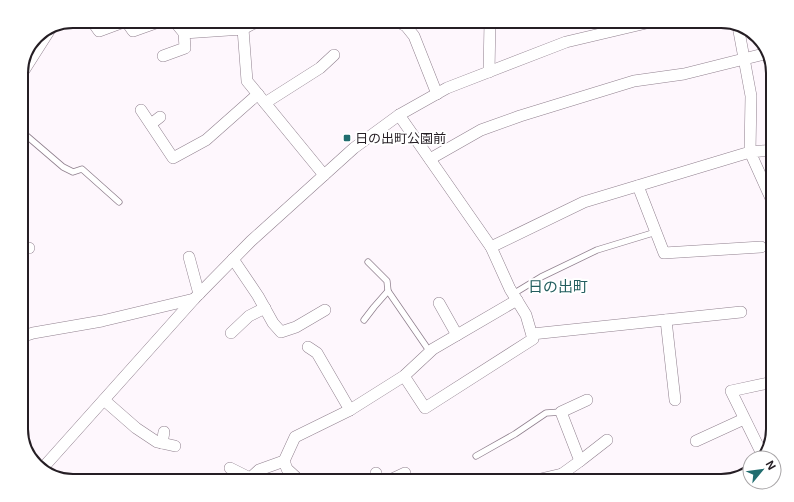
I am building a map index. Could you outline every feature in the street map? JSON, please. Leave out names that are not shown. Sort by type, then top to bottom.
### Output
[{"type":"street","points":[[97,28],[99,31],[108,28]]},
{"type":"street","points":[[131,28],[133,31],[141,28]]},
{"type":"street","points":[[163,56],[185,48],[184,33],[180,28]]},
{"type":"street","points":[[408,28],[414,36],[437,94]]},
{"type":"street","points":[[489,72],[490,28]]},
{"type":"street","points":[[45,465],[196,297],[251,241],[354,148],[399,115],[447,88],[566,42],[625,28]]},
{"type":"street","points":[[184,33],[243,29],[247,81],[324,175]]},
{"type":"street","points":[[739,31],[751,96],[750,152],[766,187]]},
{"type":"street","points":[[30,61],[44,39]]},
{"type":"street","points":[[141,110],[173,158],[206,140],[262,98],[320,68],[334,55]]},
{"type":"street","points":[[430,159],[481,130],[520,116],[634,81],[684,74],[762,55]]},
{"type":"street","points":[[399,115],[491,247],[515,297],[526,316],[533,339],[425,408],[404,376]]},
{"type":"street","points":[[150,124],[160,117]]},
{"type":"street","points":[[491,247],[584,202],[750,152],[766,151]]},
{"type":"street","points":[[638,186],[664,253],[761,247]]},
{"type":"street","points":[[189,257],[196,297]]},
{"type":"street","points":[[233,259],[258,296],[273,323],[281,332],[296,327],[325,310]]},
{"type":"street","points":[[28,335],[102,321],[196,297]]},
{"type":"street","points":[[292,474],[287,469],[284,461],[295,437],[350,410],[404,376],[430,352],[515,297]]},
{"type":"street","points":[[439,303],[457,334]]},
{"type":"street","points":[[231,333],[248,316],[265,308]]},
{"type":"street","points":[[532,334],[741,312]]},
{"type":"street","points":[[666,320],[676,400]]},
{"type":"street","points":[[308,347],[317,353],[350,410]]},
{"type":"street","points":[[760,450],[731,391],[766,384]]},
{"type":"street","points":[[104,400],[136,428],[157,442],[163,438],[174,446]]},
{"type":"street","points":[[580,461],[561,412],[587,400]]},
{"type":"street","points":[[696,441],[744,419]]},
{"type":"street","points":[[569,474],[580,461],[607,440]]},
{"type":"street","points":[[255,474],[259,470],[284,461]]},
{"type":"street","points":[[230,468],[240,474]]},
{"type":"lane","points":[[28,137],[63,167],[73,172],[82,169],[119,202]]},
{"type":"lane","points":[[515,297],[541,277],[597,250],[656,232]]},
{"type":"lane","points":[[368,262],[387,281],[388,291],[430,352]]},
{"type":"lane","points":[[364,320],[374,306],[388,291]]},
{"type":"lane","points":[[476,456],[515,434],[546,413],[561,412]]},
{"type":"place","name":"日の出町公園前","points":[[347,138]]},
{"type":"district","name":"日の出町","points":[[558,286]]}]
